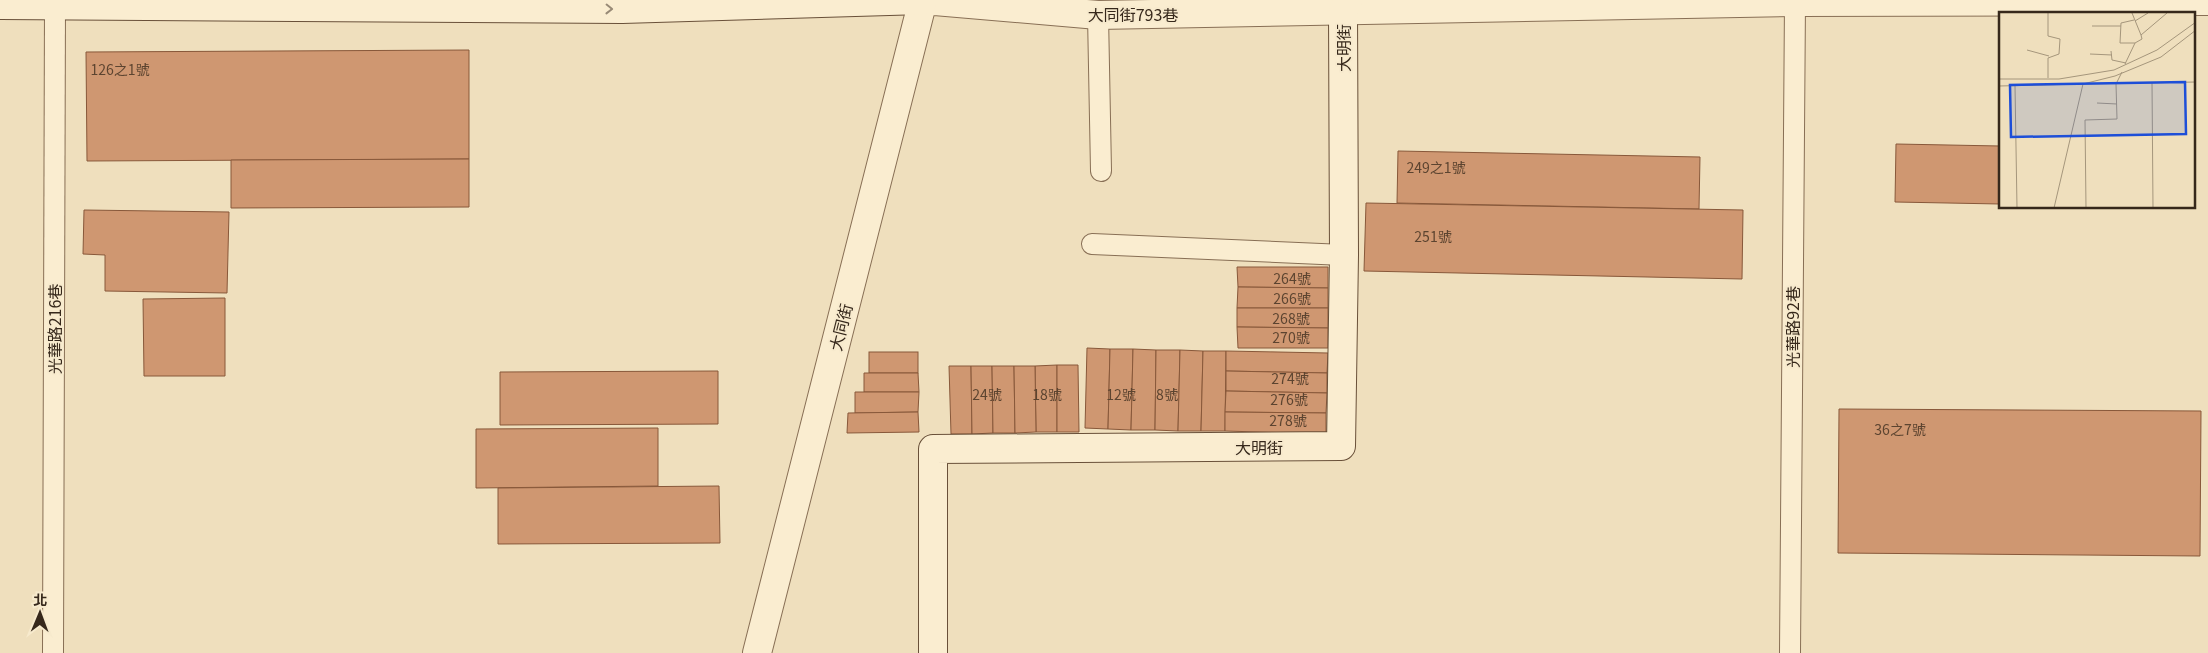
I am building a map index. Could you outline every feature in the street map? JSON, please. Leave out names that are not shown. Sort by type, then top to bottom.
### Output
[{"type":"street","name":"大同街793巷","points":[[0,5],[622,9],[923,0],[1098,15],[1346,5],[2208,1]]},
{"type":"street","name":"大同街","points":[[757,653],[923,0]]},
{"type":"street","name":"大明街","points":[[933,653],[933,449],[1341,446],[1346,5]]},
{"type":"lane","name":"光華路92巷","points":[[1790,653],[1795,2]]},
{"type":"lane","name":"光華路216巷","points":[[53,653],[55,5]]},
{"type":"lane","points":[[1098,15],[1101,171]]},
{"type":"lane","points":[[1092,244],[1344,255]]},
{"type":"building","points":[[469,50],[469,159],[87,161],[86,52]]},
{"type":"building","points":[[1896,144],[1999,146],[1999,204],[1895,202]]},
{"type":"building","points":[[1398,151],[1700,157],[1699,209],[1397,203]]},
{"type":"building","points":[[469,159],[469,207],[231,208],[231,160]]},
{"type":"building","points":[[1366,203],[1743,210],[1742,279],[1364,271]]},
{"type":"building","points":[[84,210],[229,212],[227,293],[105,291],[105,255],[83,254]]},
{"type":"building","points":[[1237,267],[1328,267],[1328,288],[1238,287]]},
{"type":"building","points":[[1238,287],[1328,288],[1328,308],[1237,308]]},
{"type":"building","points":[[225,298],[225,376],[144,376],[143,299]]},
{"type":"building","points":[[1237,308],[1328,308],[1328,328],[1237,327]]},
{"type":"building","points":[[1237,327],[1328,328],[1328,348],[1238,348]]},
{"type":"building","points":[[1087,348],[1110,349],[1108,429],[1085,428]]},
{"type":"building","points":[[1110,349],[1133,349],[1131,430],[1108,429]]},
{"type":"building","points":[[1133,349],[1156,350],[1155,430],[1131,430]]},
{"type":"building","points":[[1156,350],[1180,350],[1178,431],[1155,430]]},
{"type":"building","points":[[1180,350],[1203,351],[1201,431],[1178,431]]},
{"type":"building","points":[[1203,351],[1226,351],[1225,431],[1201,431]]},
{"type":"building","points":[[1226,351],[1328,353],[1327,373],[1226,371]]},
{"type":"building","points":[[869,352],[918,352],[918,373],[869,373]]},
{"type":"building","points":[[1057,365],[1057,432],[1036,432],[1035,366]]},
{"type":"building","points":[[1057,365],[1078,365],[1079,432],[1057,432]]},
{"type":"building","points":[[949,366],[971,366],[972,434],[951,434]]},
{"type":"building","points":[[971,366],[992,366],[993,433],[972,434]]},
{"type":"building","points":[[992,366],[1014,366],[1015,433],[993,433]]},
{"type":"building","points":[[1014,366],[1035,366],[1036,432],[1015,433]]},
{"type":"building","points":[[718,371],[718,424],[500,425],[500,372]]},
{"type":"building","points":[[1226,371],[1327,373],[1327,393],[1226,391]]},
{"type":"building","points":[[864,373],[918,373],[919,392],[864,392]]},
{"type":"building","points":[[1226,391],[1327,393],[1326,413],[1225,412]]},
{"type":"building","points":[[855,392],[919,392],[918,412],[855,413]]},
{"type":"building","points":[[1839,409],[2201,411],[2200,556],[1838,553]]},
{"type":"building","points":[[918,412],[919,432],[847,433],[848,413]]},
{"type":"building","points":[[1225,412],[1326,413],[1326,434],[1225,431]]},
{"type":"building","points":[[658,428],[658,486],[476,488],[476,429]]},
{"type":"building","points":[[719,486],[720,543],[498,544],[498,488]]}]
